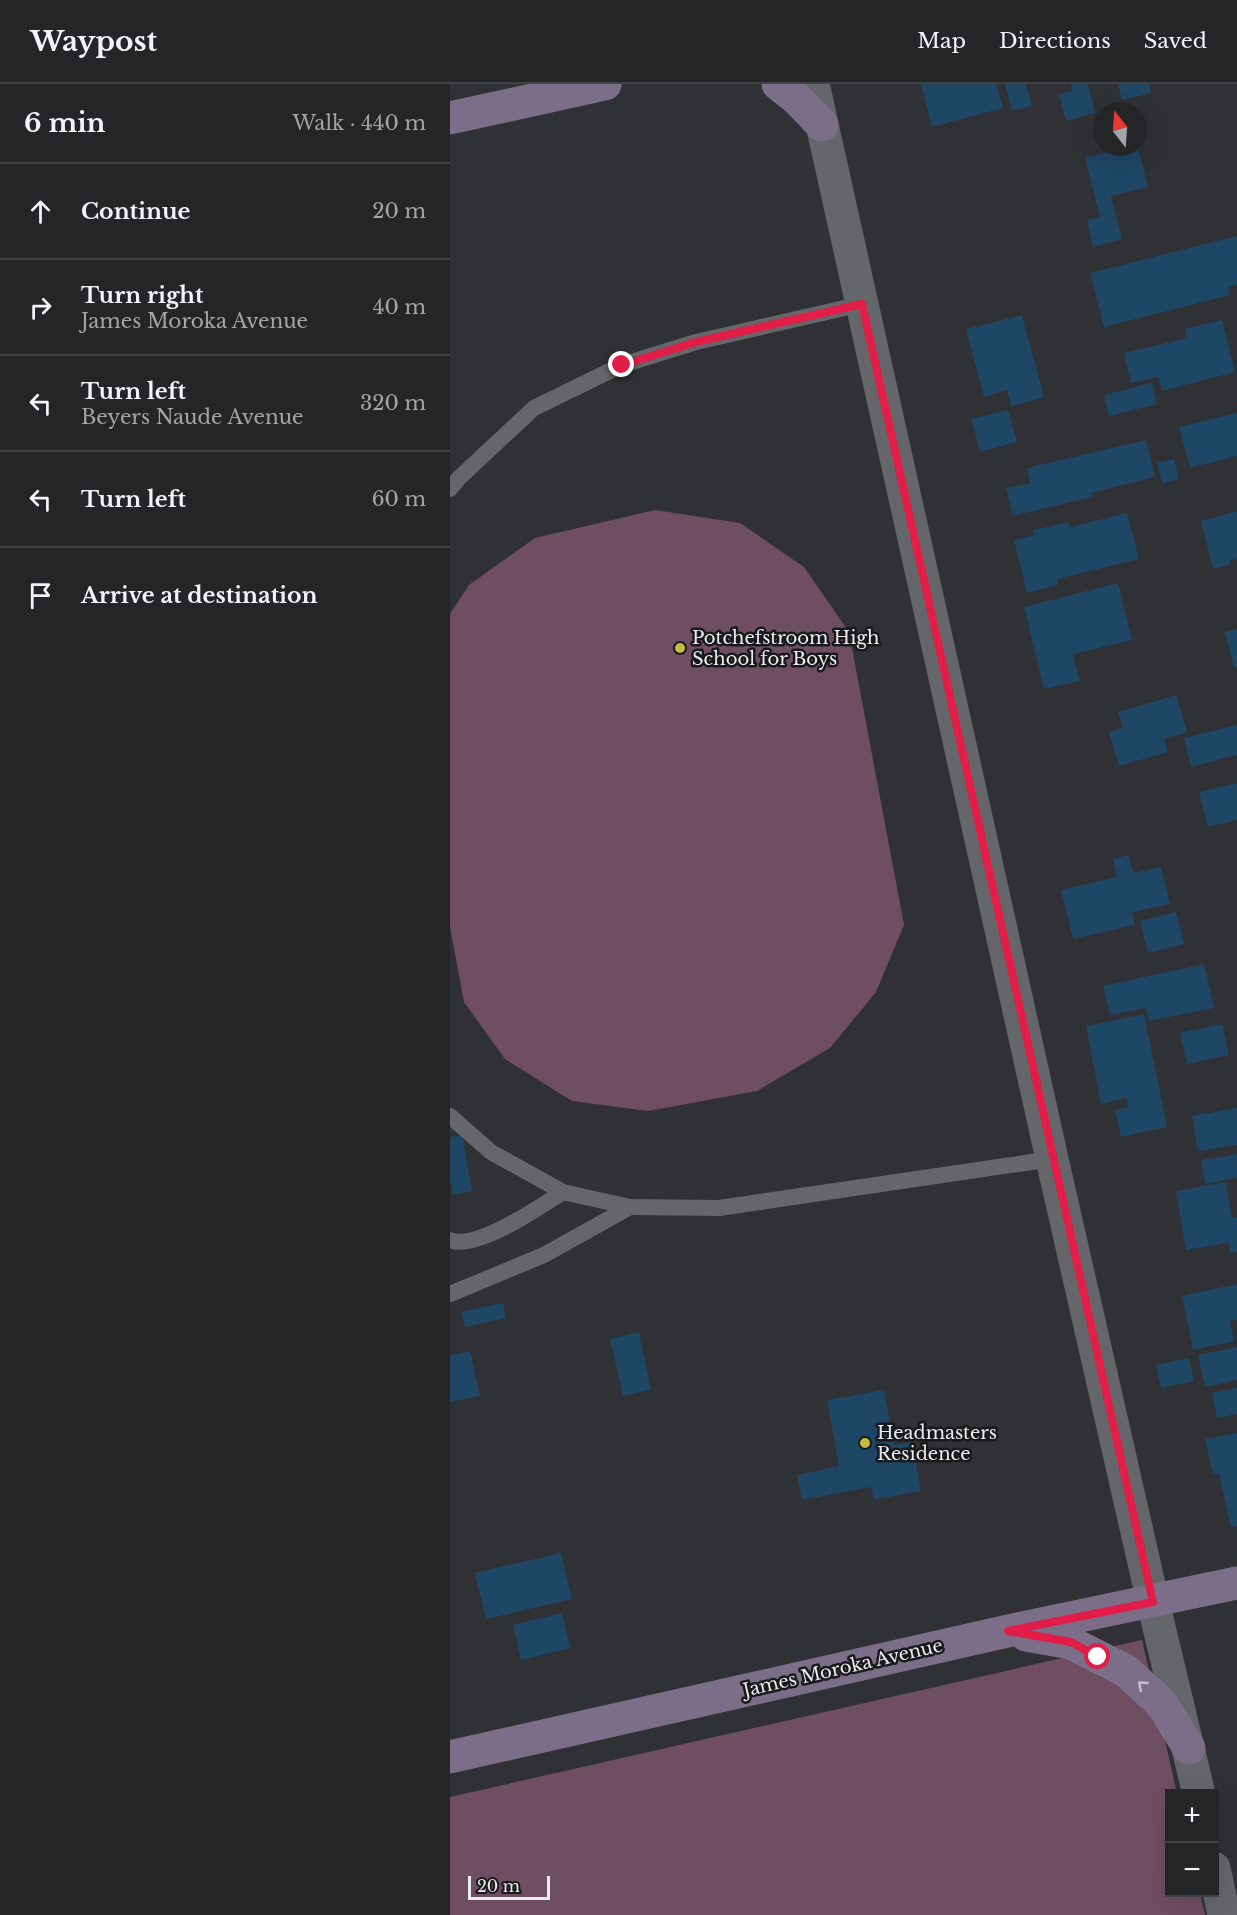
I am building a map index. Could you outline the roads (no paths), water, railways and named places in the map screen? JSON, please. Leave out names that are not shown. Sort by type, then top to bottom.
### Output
[{"type":"street","points":[[450,118],[605,84]]},
{"type":"street","points":[[778,84],[798,99],[822,125]]},
{"type":"street","points":[[813,84],[1052,1159],[1198,1789]]},
{"type":"street","name":"James Moroka Avenue","points":[[450,1757],[1008,1631],[1237,1583]]},
{"type":"street","points":[[1008,1631],[1071,1642],[1126,1671],[1162,1704],[1189,1748]]},
{"type":"street","points":[[1219,1889],[1224,1915]]},
{"type":"lane","points":[[450,489],[534,408],[622,365],[696,342],[862,304]]},
{"type":"lane","points":[[450,1116],[491,1152],[563,1192],[630,1207],[719,1209],[1052,1159]]},
{"type":"lane","points":[[450,1240],[461,1243],[474,1241],[524,1217],[563,1192]]},
{"type":"lane","points":[[450,1294],[544,1256],[630,1207]]},
{"type":"place","name":"Potchefstroom High School for Boys","points":[[680,648]]},
{"type":"place","name":"Headmasters Residence","points":[[865,1443]]}]
